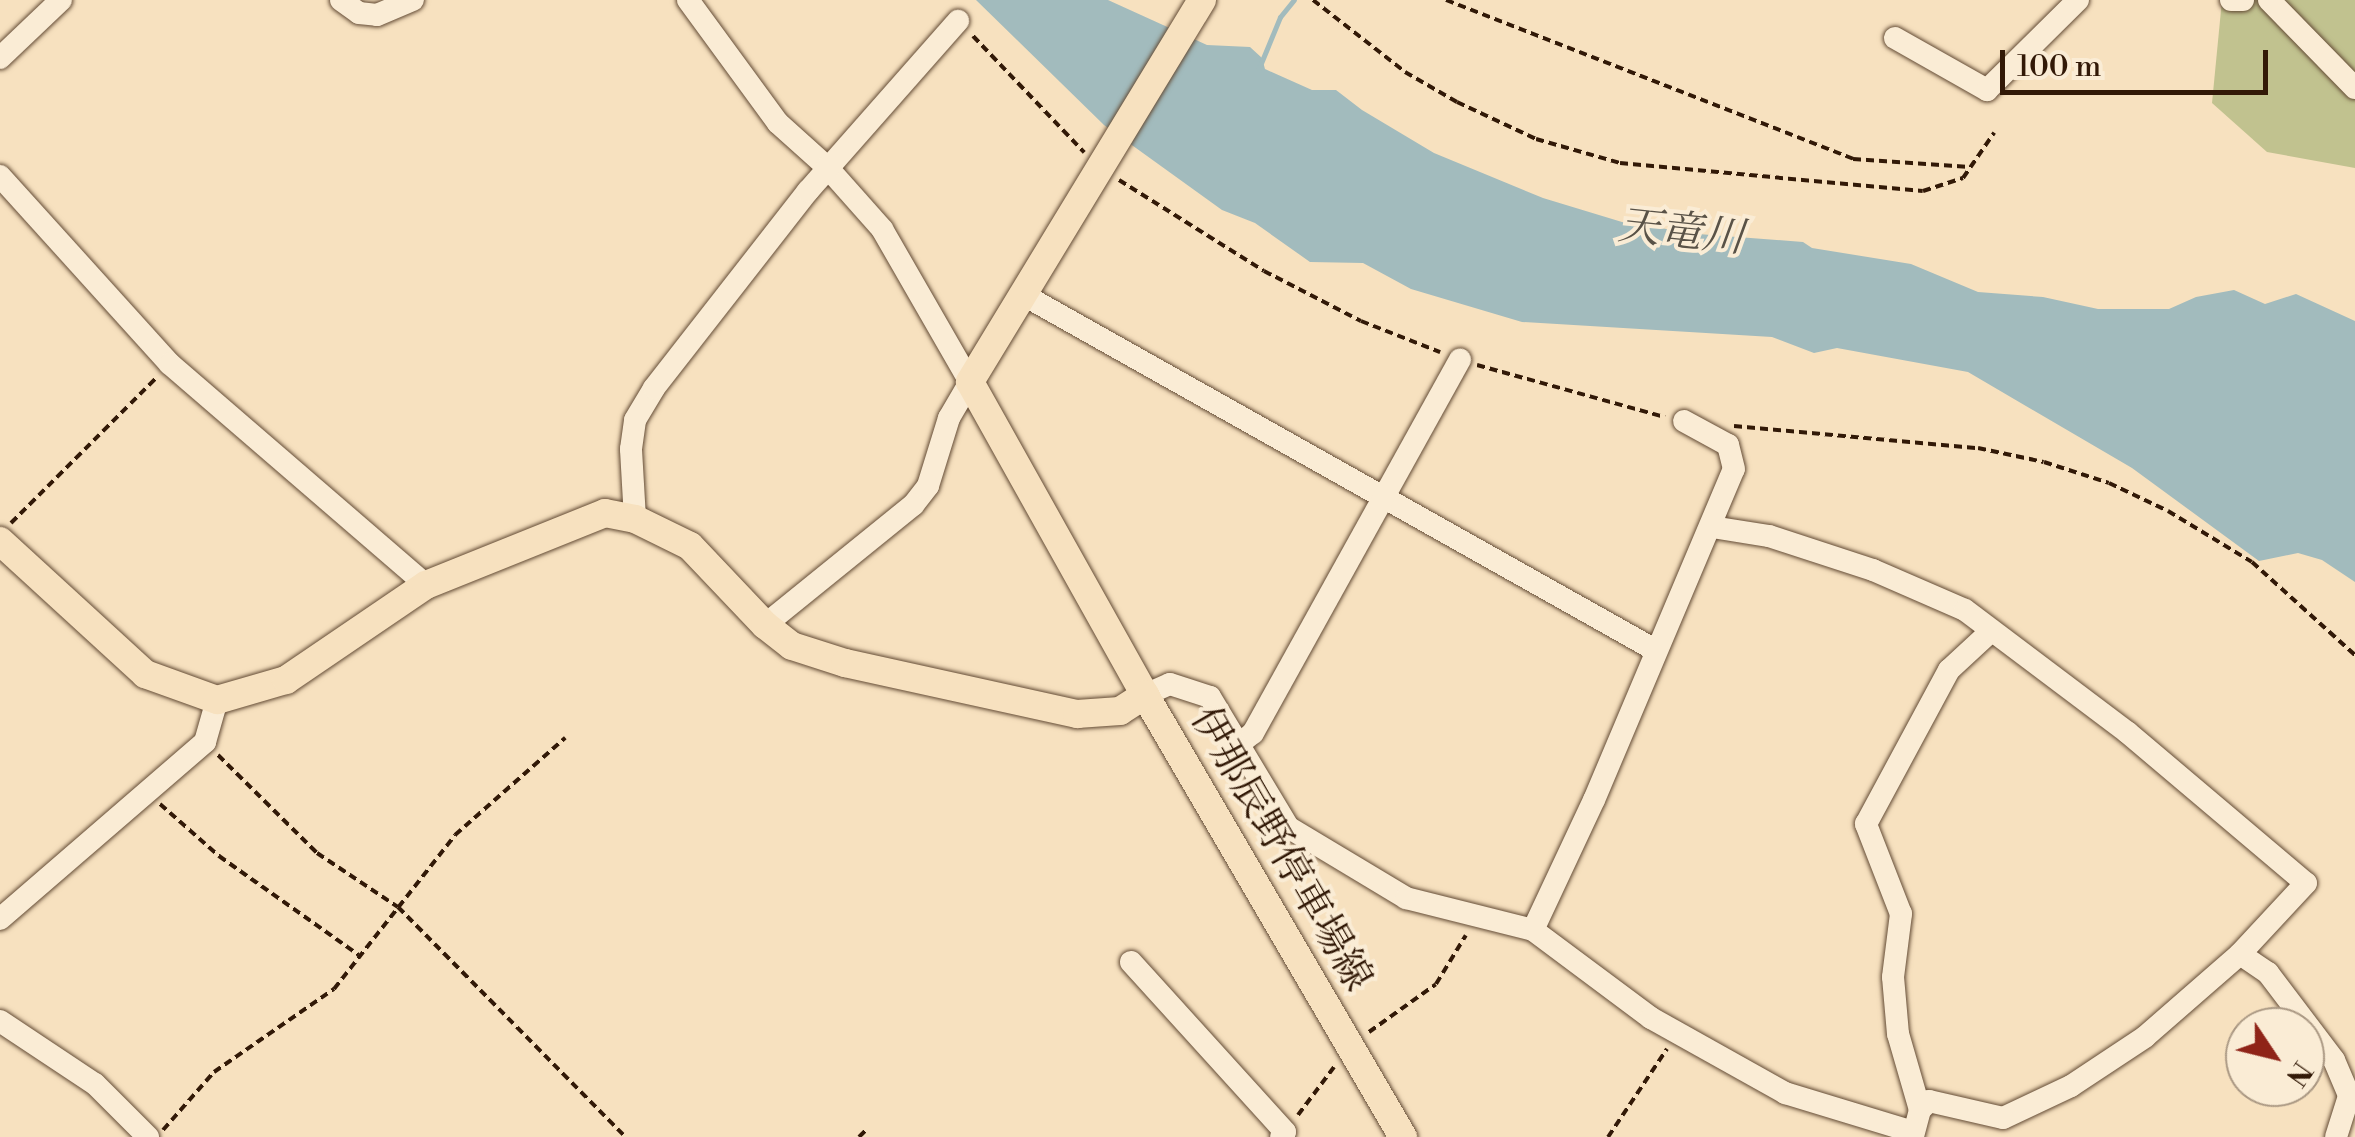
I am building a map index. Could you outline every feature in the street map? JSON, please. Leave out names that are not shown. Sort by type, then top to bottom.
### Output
[{"type":"main road","points":[[1145,696],[970,382],[1202,0]]},
{"type":"main road","name":"伊那辰野停車場線","points":[[218,700],[286,680],[426,584],[605,512],[634,519],[690,546],[765,625],[792,646],[844,663],[1077,714],[1120,711],[1145,696],[1403,1137]]},
{"type":"main road","points":[[0,538],[145,674],[218,700]]},
{"type":"street","points":[[0,58],[61,0]]},
{"type":"street","points":[[340,0],[358,12],[377,15],[413,0]]},
{"type":"street","points":[[688,0],[778,123],[828,168],[882,229],[970,382],[949,418],[928,486],[913,505],[765,625]]},
{"type":"street","points":[[1895,38],[1988,90],[2078,0]]},
{"type":"street","points":[[2231,0],[2243,0]]},
{"type":"street","points":[[2269,0],[2355,88]]},
{"type":"street","points":[[634,519],[631,449],[635,420],[654,388],[828,168],[958,20]]},
{"type":"street","points":[[0,176],[170,364],[426,584]]},
{"type":"street","points":[[1022,294],[1656,650]]},
{"type":"street","points":[[1238,745],[1253,732],[1460,360]]},
{"type":"street","points":[[1533,930],[1594,800],[1734,469],[1728,445],[1684,421]]},
{"type":"street","points":[[1712,527],[1769,536],[1873,570],[1965,610],[2128,732],[2306,883],[2240,954],[2145,1037],[2050,1099],[2003,1118],[1929,1101],[1915,1126]]},
{"type":"street","points":[[1915,1126],[1898,1034],[1894,977],[1901,914],[1866,824],[1949,670],[1990,632]]},
{"type":"street","points":[[1145,696],[1170,684],[1210,696],[1288,827],[1406,898],[1533,930],[1678,1033],[1785,1093],[1915,1126]]},
{"type":"street","points":[[0,919],[205,742],[218,700]]},
{"type":"street","points":[[2240,954],[2268,973],[2334,1060],[2348,1096],[2336,1137]]},
{"type":"street","points":[[1131,962],[1283,1135]]},
{"type":"street","points":[[0,1022],[95,1084],[148,1137]]},
{"type":"path","points":[[1313,0],[1390,61],[1457,102],[1536,138],[1620,163],[1923,191],[1963,178],[1994,133]]},
{"type":"path","points":[[1446,0],[1853,159],[1970,168]]},
{"type":"path","points":[[958,20],[1103,164],[1264,271],[1360,321],[1460,360],[1616,407],[1684,421]]},
{"type":"path","points":[[0,538],[170,364]]},
{"type":"path","points":[[1722,425],[1978,448],[2044,462],[2108,482],[2168,511],[2252,562],[2355,655]]},
{"type":"path","points":[[157,1137],[214,1072],[334,989],[455,835],[565,738]]},
{"type":"path","points":[[205,742],[317,853],[398,907],[626,1137]]},
{"type":"path","points":[[148,794],[219,856],[359,955]]},
{"type":"path","points":[[1283,1135],[1350,1046],[1436,984],[1479,914]]},
{"type":"path","points":[[1608,1137],[1678,1033]]},
{"type":"path","points":[[860,1137],[867,1129]]},
{"type":"green space","points":[[2222,0],[2355,0],[2355,168],[2267,152],[2212,103]]},
{"type":"water","name":"天竜川","points":[[976,0],[1108,0],[1207,45],[1250,47],[1262,58],[1265,69],[1312,90],[1336,90],[1434,153],[1543,198],[1622,222],[1698,234],[1803,242],[1812,248],[1911,264],[1978,292],[2043,297],[2098,309],[2169,309],[2196,297],[2234,290],[2265,304],[2296,294],[2355,321],[2355,582],[2322,560],[2298,553],[2259,561],[2132,468],[1968,372],[1837,348],[1814,353],[1772,337],[1522,322],[1411,289],[1363,263],[1310,262],[1255,223],[1222,210],[1104,125]]},
{"type":"waterway","points":[[1259,68],[1280,17],[1294,0]]}]
